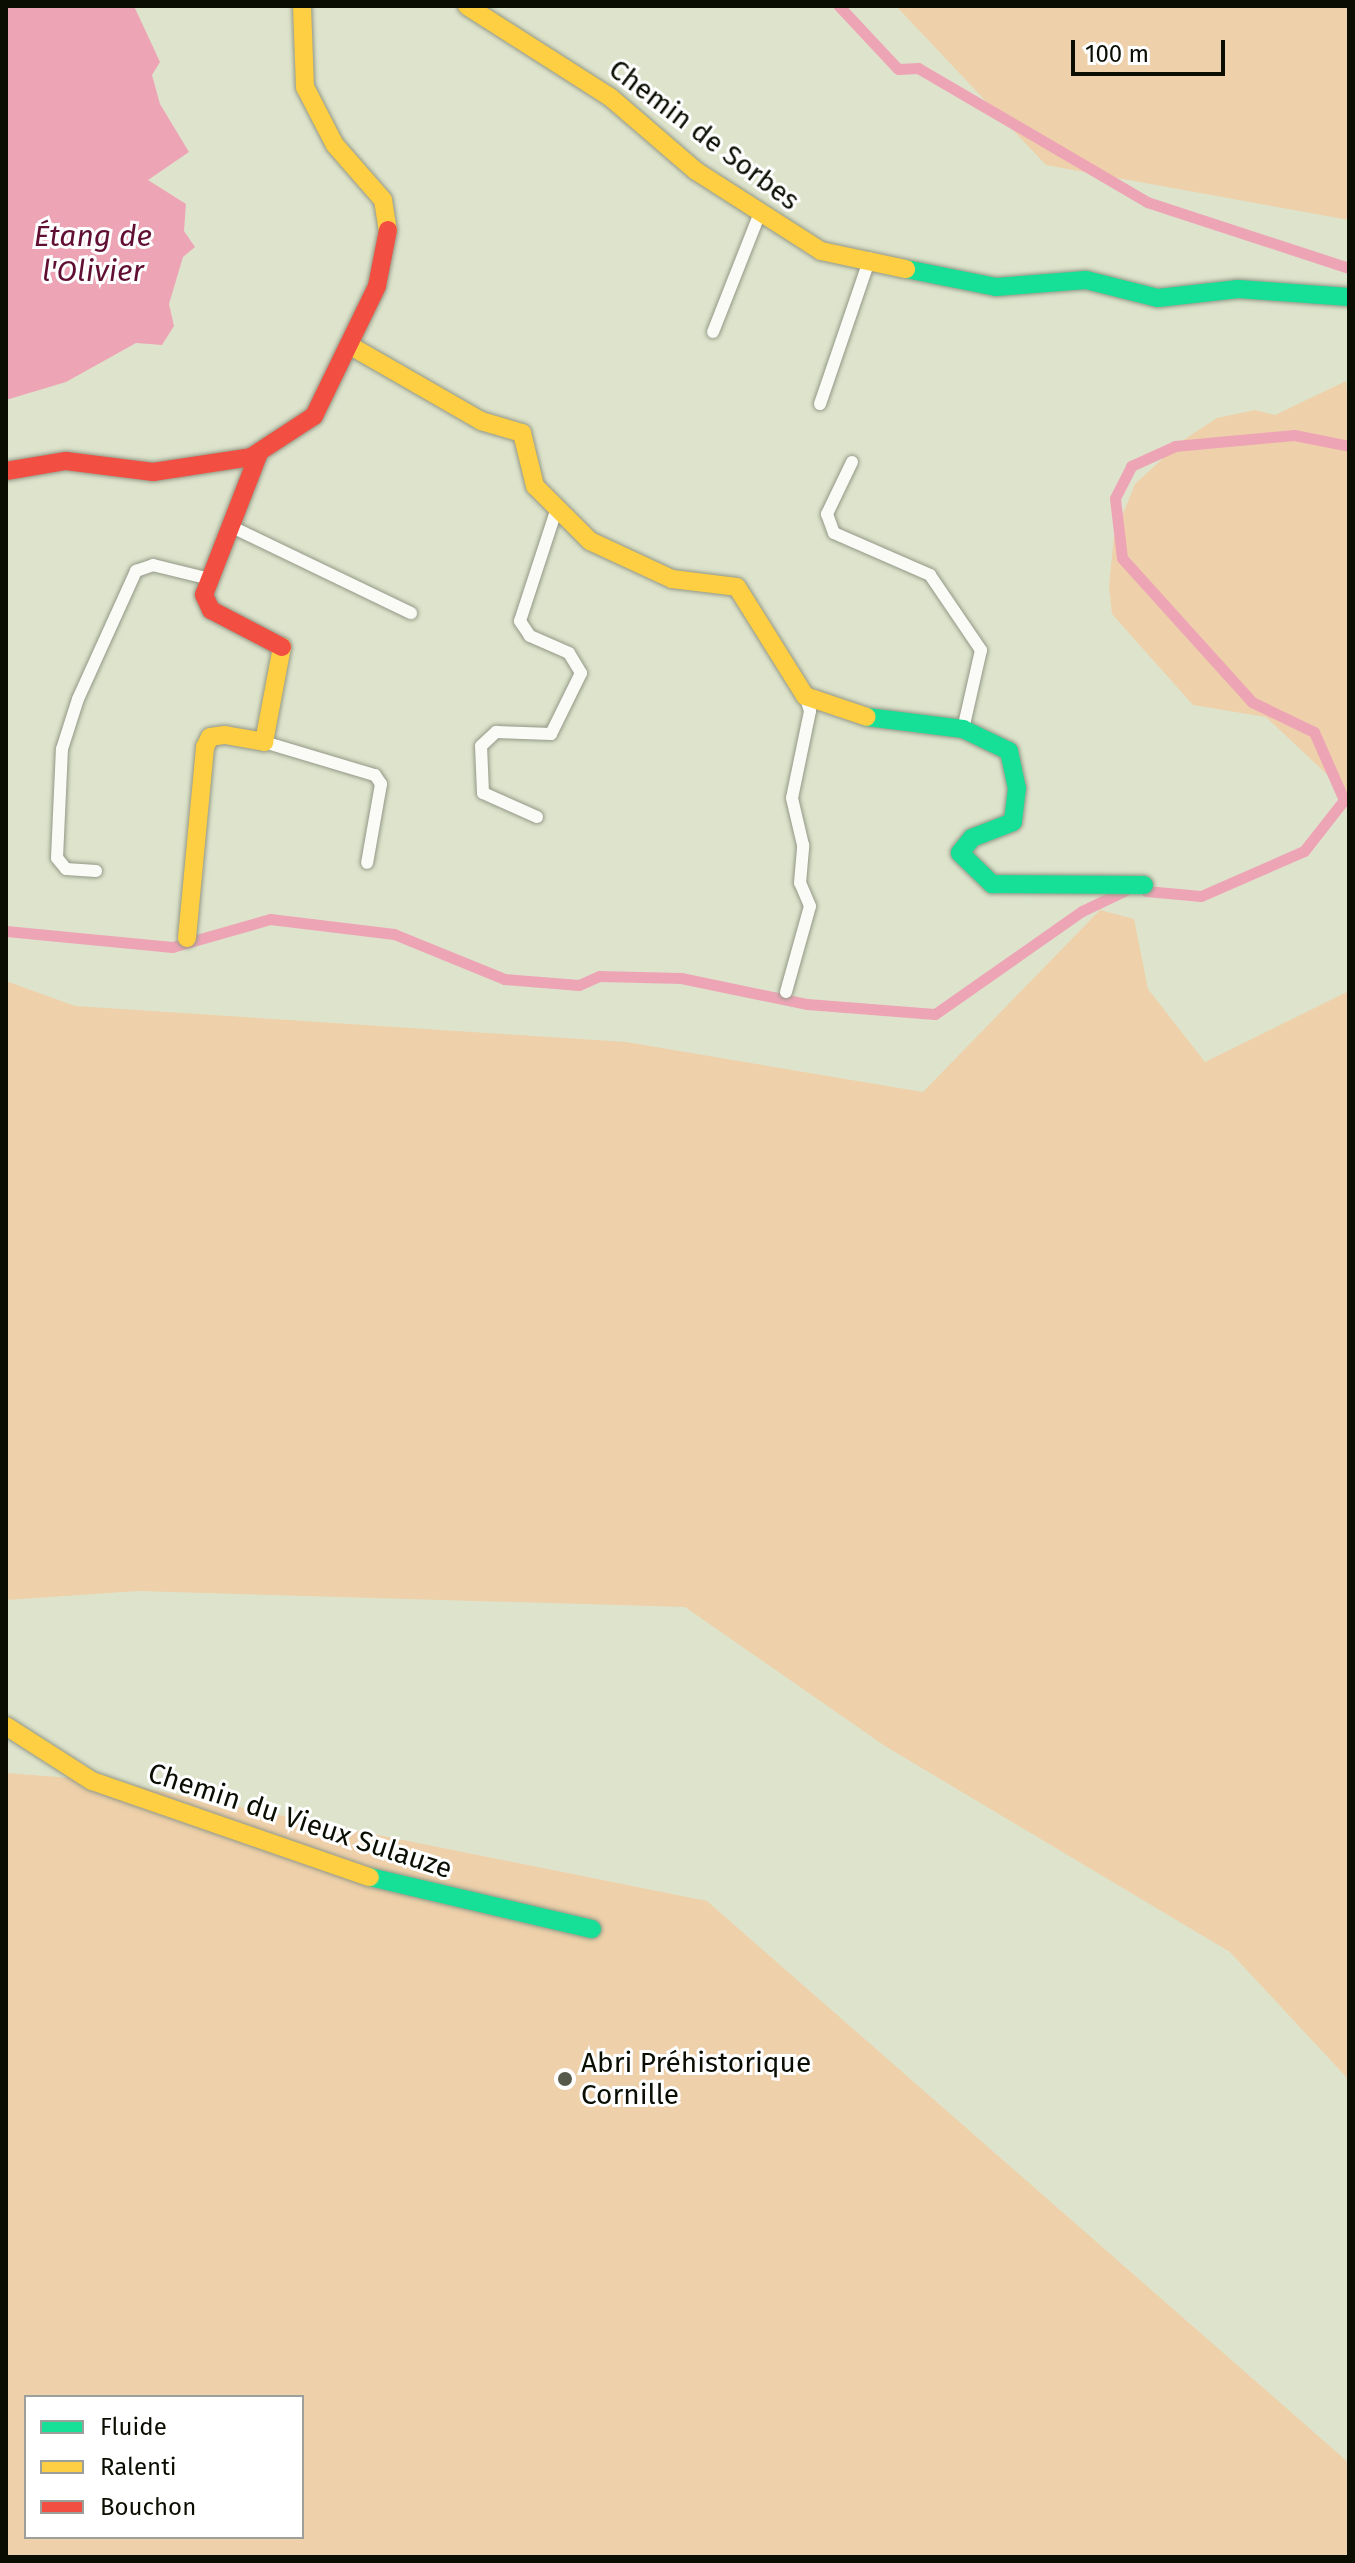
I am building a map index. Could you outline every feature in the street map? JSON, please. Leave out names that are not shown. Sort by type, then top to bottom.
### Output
[{"type":"street","points":[[6,471],[96,460],[153,472],[259,453],[314,416],[377,286],[388,229],[383,200],[335,145],[305,87],[302,6]]},
{"type":"street","name":"Chemin de Sorbes","points":[[467,6],[610,97],[759,215],[821,251],[870,258],[996,287],[1086,280],[1158,298],[1238,289],[1349,297]]},
{"type":"street","points":[[713,332],[759,215]]},
{"type":"street","points":[[820,404],[870,258]]},
{"type":"street","points":[[349,345],[481,421],[522,433],[535,486],[556,511],[627,563],[672,579],[737,587],[805,696],[810,711],[792,798],[803,845],[800,883],[810,906],[786,992]]},
{"type":"street","points":[[259,453],[204,595],[211,610],[283,646],[264,742]]},
{"type":"street","points":[[852,462],[828,525],[930,575],[981,650],[963,729]]},
{"type":"street","points":[[537,817],[483,793],[481,746],[496,732],[551,734],[581,673],[569,653],[530,636],[520,621],[556,511]]},
{"type":"street","points":[[230,526],[411,613]]},
{"type":"street","points":[[96,871],[66,869],[57,858],[62,749],[78,699],[136,571],[153,565],[210,579]]},
{"type":"street","points":[[805,696],[878,720],[963,729],[1009,751],[1017,788],[1013,822],[972,838],[960,853],[992,884],[1144,885]]},
{"type":"street","points":[[187,938],[205,747],[210,737],[225,735],[264,742],[375,775],[381,784],[367,863]]},
{"type":"street","name":"Chemin du Vieux Sulauze","points":[[6,1726],[92,1781],[161,1808],[420,1893],[592,1929]]},
{"type":"shaded area","points":[[896,6],[1349,6],[1349,220],[1046,165]]},
{"type":"shaded area","points":[[1346,381],[1349,406],[1349,795],[1266,717],[1193,705],[1112,614],[1109,586],[1114,536],[1135,484],[1182,441],[1217,418],[1255,410],[1275,415]]},
{"type":"shaded area","points":[[1100,910],[1134,919],[1148,989],[1205,1062],[1349,991],[1349,2080],[1230,1952],[885,1746],[685,1607],[138,1591],[6,1600],[6,981],[75,1006],[626,1042],[923,1092]]},
{"type":"shaded area","points":[[6,1773],[110,1781],[707,1901],[1349,2463],[1349,2557],[6,2557]]},
{"type":"water","name":"Étang de l'Olivier","points":[[6,6],[134,6],[160,62],[152,75],[160,104],[189,152],[148,180],[186,204],[184,231],[195,247],[183,257],[169,304],[174,326],[162,345],[136,343],[66,382],[6,400]]},
{"type":"waterway","points":[[839,6],[898,69],[918,68],[1147,202],[1349,268]]},
{"type":"waterway","points":[[1146,891],[1201,896],[1304,851],[1344,800],[1314,732],[1252,702],[1122,558],[1115,498],[1131,466],[1175,446],[1294,435],[1349,446]]},
{"type":"waterway","points":[[6,931],[172,947],[270,919],[394,934],[504,979],[579,985],[599,976],[681,978],[807,1004],[935,1014],[1082,911],[1124,891]]},
{"type":"traffic: fast","points":[[906,269],[996,287],[1086,280],[1158,298],[1238,289],[1349,297]]},
{"type":"traffic: fast","points":[[867,717],[963,729],[1009,751],[1017,788],[1013,822],[972,838],[960,853],[992,884],[1144,885]]},
{"type":"traffic: fast","points":[[370,1877],[592,1929]]},
{"type":"traffic: slow","points":[[302,6],[305,87],[335,145],[383,200],[388,230]]},
{"type":"traffic: slow","points":[[467,6],[610,97],[696,171],[821,251],[906,269]]},
{"type":"traffic: slow","points":[[349,345],[481,421],[522,433],[535,486],[590,541],[672,579],[737,587],[805,696],[867,717]]},
{"type":"traffic: slow","points":[[187,938],[205,747],[210,737],[225,735],[264,742],[282,647]]},
{"type":"traffic: slow","points":[[6,1726],[92,1781],[370,1877]]},
{"type":"traffic: jam","points":[[6,471],[66,461],[153,472],[251,457],[314,416],[377,286],[388,230]]},
{"type":"traffic: jam","points":[[259,453],[204,595],[211,610],[282,647]]},
{"type":"place","name":"Abri Préhistorique Cornille","points":[[565,2079]]}]
